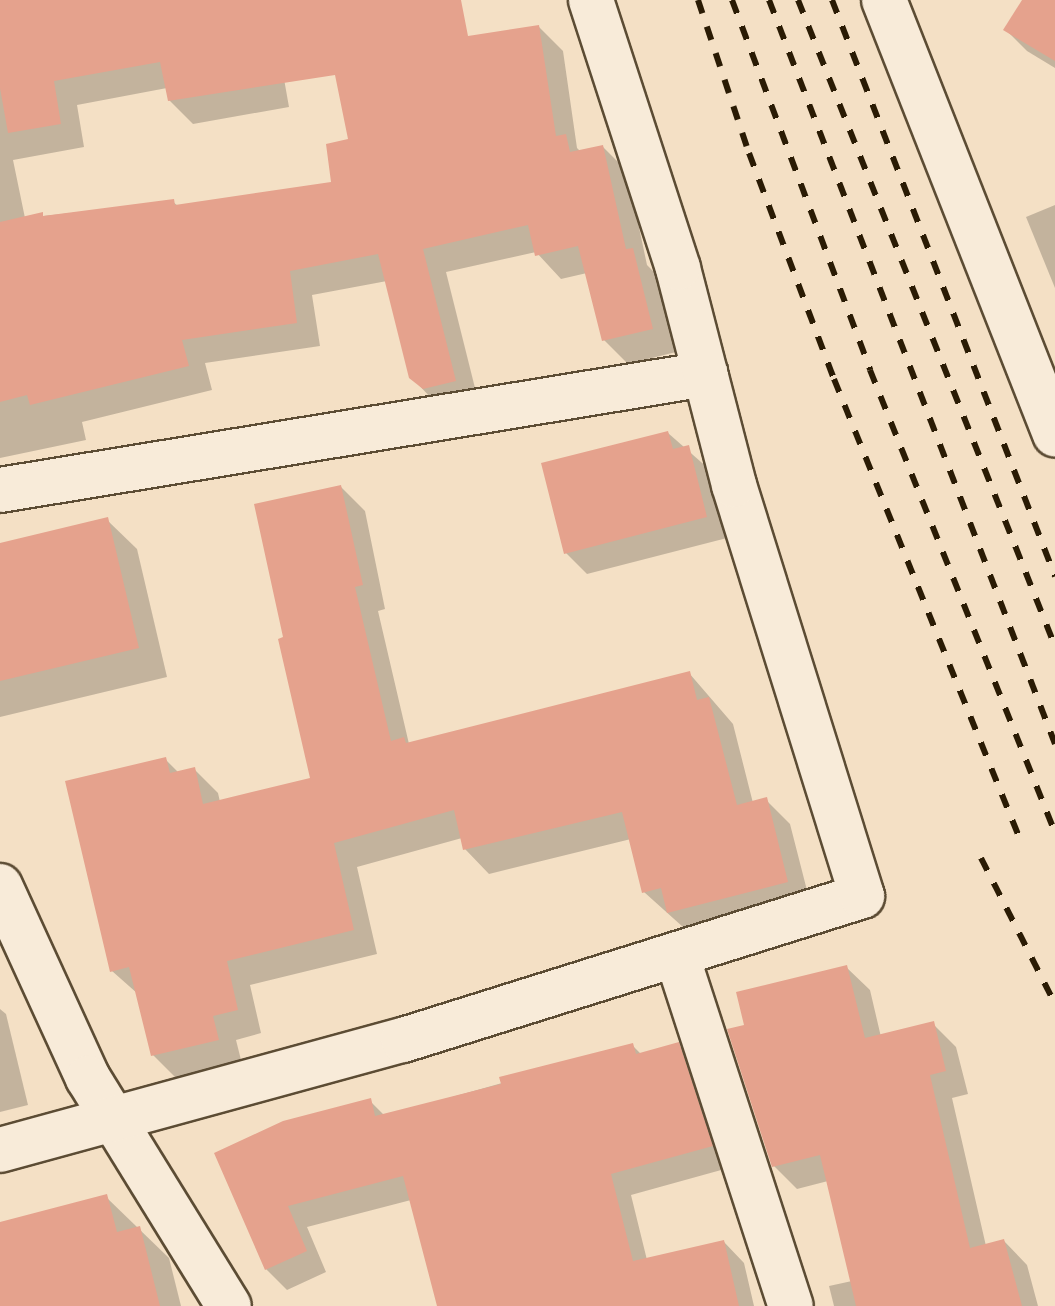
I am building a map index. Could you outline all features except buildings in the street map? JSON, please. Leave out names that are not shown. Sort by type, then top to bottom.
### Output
[{"type":"street","points":[[0,1150],[403,1040],[862,896],[734,485],[678,268],[591,0]]},
{"type":"street","points":[[884,0],[1055,435]]},
{"type":"street","points":[[0,490],[706,374]]},
{"type":"street","points":[[0,886],[88,1078],[229,1306]]},
{"type":"street","points":[[677,956],[791,1306]]},
{"type":"railway","points":[[698,0],[749,153],[834,379],[1018,834]]},
{"type":"railway","points":[[732,0],[870,370],[1055,832]]},
{"type":"railway","points":[[769,0],[1055,744]]},
{"type":"railway","points":[[798,0],[1055,646]]},
{"type":"railway","points":[[832,0],[1055,576]]},
{"type":"railway","points":[[981,858],[1055,1004]]}]
